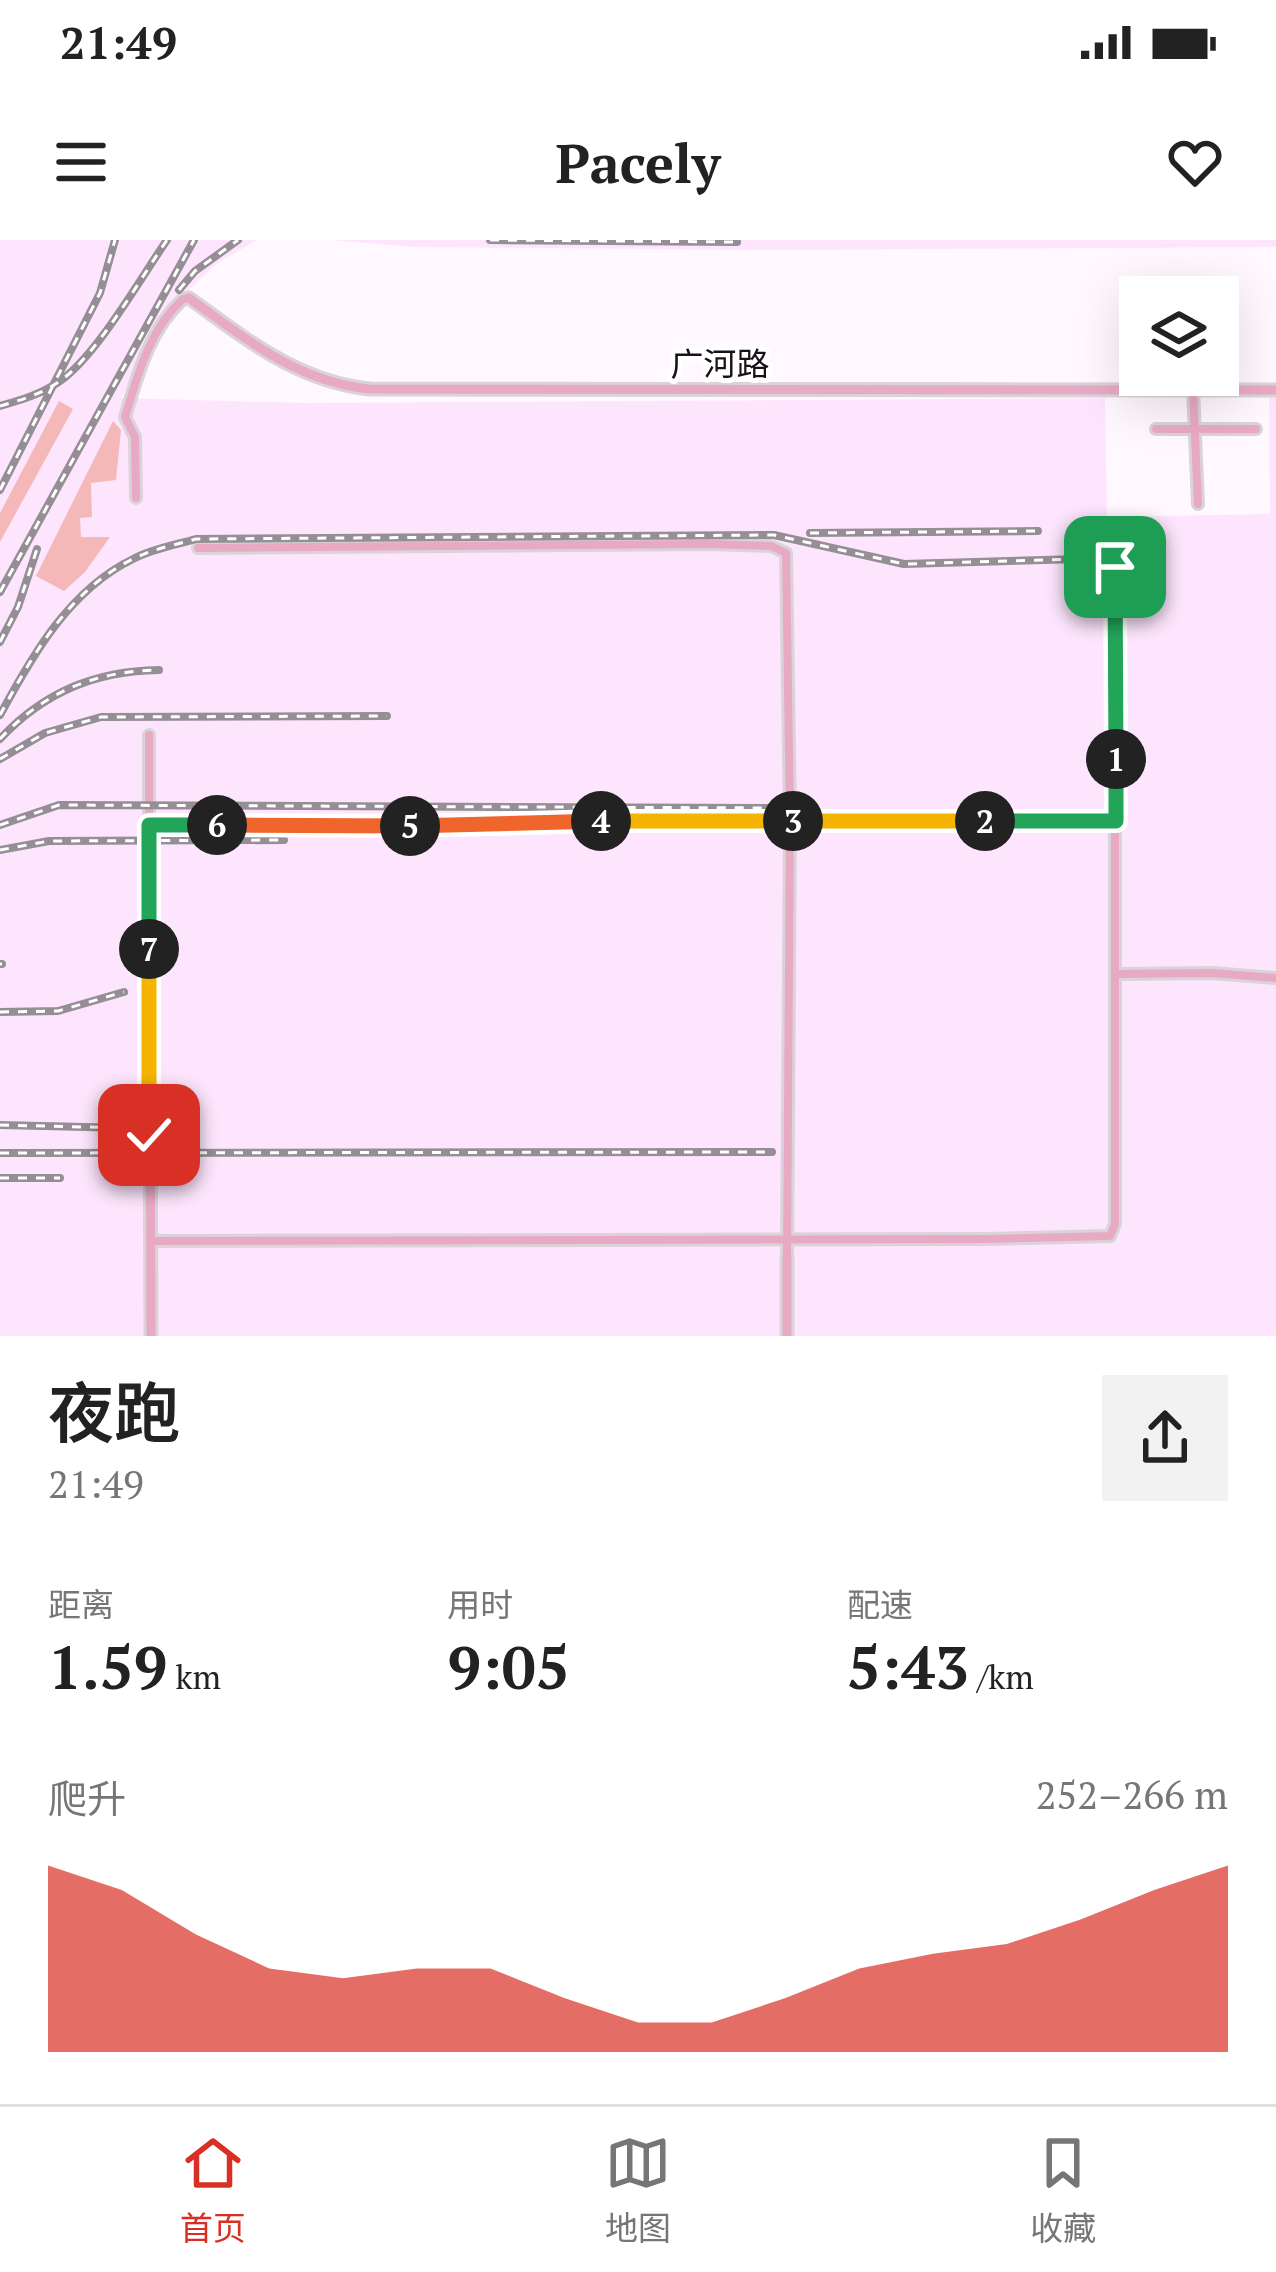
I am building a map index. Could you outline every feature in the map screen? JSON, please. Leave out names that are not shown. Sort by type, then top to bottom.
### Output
[{"type":"street","name":"广河路","points":[[189,298],[287,365],[354,387],[405,391],[1119,390]]},
{"type":"street","points":[[136,498],[135,437],[125,417],[137,371],[166,314],[189,298]]},
{"type":"street","name":"广河路","points":[[1239,390],[1276,390]]},
{"type":"street","points":[[1193,396],[1198,505]]},
{"type":"street","points":[[1156,429],[1256,429]]},
{"type":"street","points":[[198,548],[710,544],[782,549],[788,563],[790,821],[787,1336]]},
{"type":"street","points":[[150,1241],[1110,1236],[1115,1225],[1115,567]]},
{"type":"street","points":[[149,735],[151,1336]]},
{"type":"street","points":[[149,825],[1116,821]]},
{"type":"street","points":[[1116,974],[1276,978]]},
{"type":"shaded area","points":[[0,240],[257,240],[216,264],[175,303],[121,398],[307,403],[1105,398],[1107,517],[1270,514],[1269,396],[1276,396],[1276,1336],[0,1336]]},
{"type":"shaded area","points":[[331,240],[1276,240],[1276,247],[776,250],[415,247]]},
{"type":"shaded area","points":[[59,401],[73,409],[0,542],[0,513]]},
{"type":"shaded area","points":[[113,421],[121,430],[116,480],[91,483],[92,517],[80,518],[81,537],[110,537],[85,572],[64,591],[36,576]]},
{"type":"railway","points":[[0,490],[100,293],[115,240]]},
{"type":"railway","points":[[0,406],[46,390],[74,369],[103,335],[167,240]]},
{"type":"railway","points":[[0,592],[194,240]]},
{"type":"railway","points":[[179,290],[195,271],[238,240]]},
{"type":"railway","points":[[490,240],[737,242]]},
{"type":"railway","points":[[810,533],[1038,531]]},
{"type":"railway","points":[[0,715],[54,626],[90,588],[140,556],[196,539],[774,535],[904,564],[1079,559]]},
{"type":"railway","points":[[0,642],[18,607],[37,549]]},
{"type":"railway","points":[[0,739],[34,709],[72,687],[113,675],[159,670]]},
{"type":"railway","points":[[0,759],[45,733],[101,717],[387,716]]},
{"type":"railway","points":[[0,825],[59,805],[774,808]]},
{"type":"railway","points":[[0,850],[49,841],[284,840]]},
{"type":"railway","points":[[0,1012],[58,1011],[124,992]]},
{"type":"railway","points":[[0,1125],[128,1128]]},
{"type":"railway","points":[[0,1153],[772,1152]]},
{"type":"railway","points":[[0,1178],[60,1178]]},
{"type":"route","points":[[149,1135],[149,825],[1116,821],[1115,567]]}]
